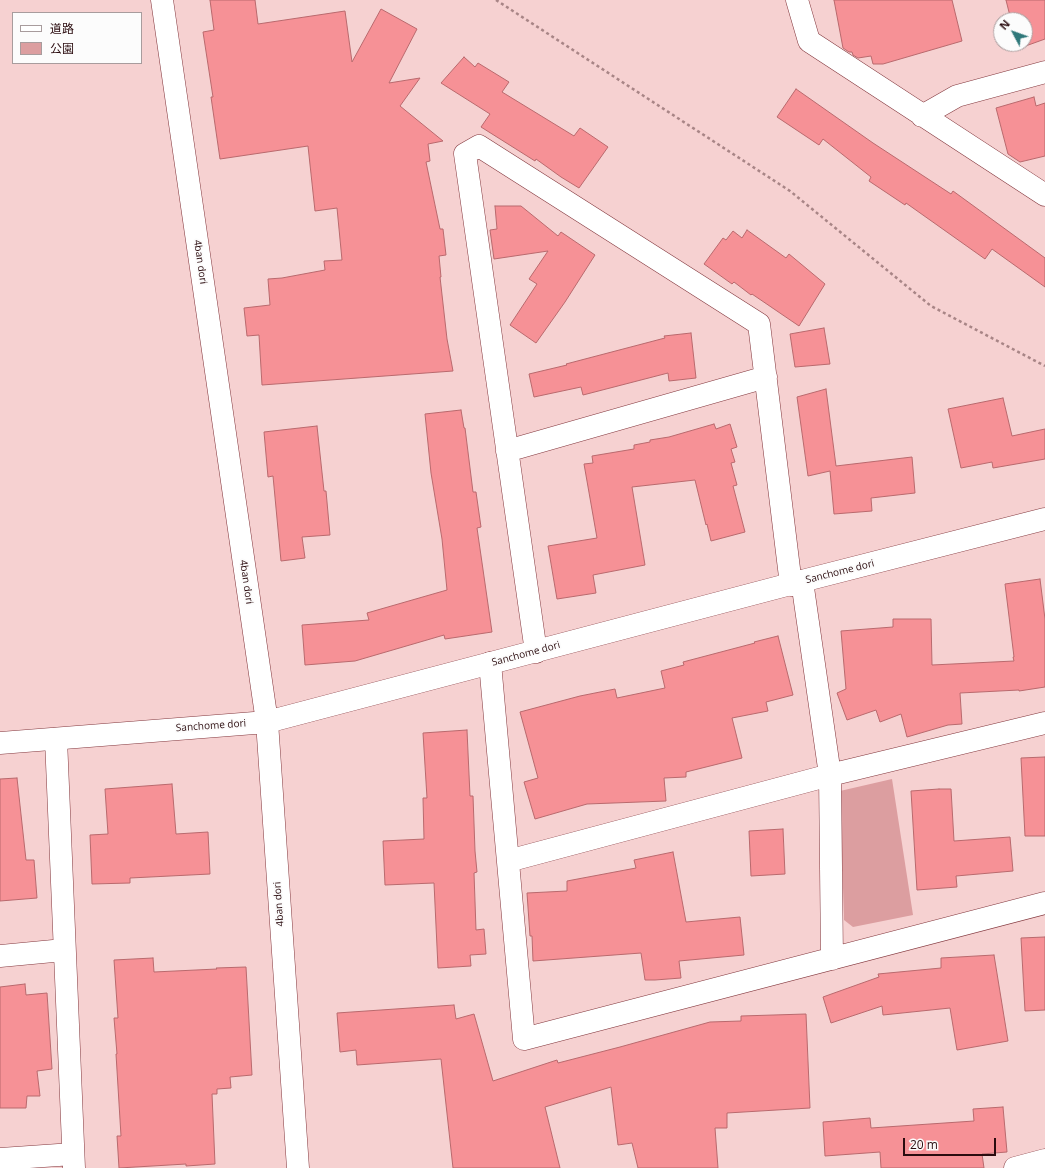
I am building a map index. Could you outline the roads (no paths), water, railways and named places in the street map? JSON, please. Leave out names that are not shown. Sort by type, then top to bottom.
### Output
[{"type":"street","name":"4ban dori","points":[[162,0],[267,722],[298,1168]]},
{"type":"street","points":[[797,0],[809,41],[1045,196]]},
{"type":"street","points":[[922,116],[957,96],[1045,72]]},
{"type":"street","points":[[536,652],[465,154],[479,146],[759,324],[797,583],[830,775],[832,959]]},
{"type":"street","points":[[507,451],[766,377]]},
{"type":"street","name":"Sanchome dori","points":[[0,743],[267,722],[1045,519]]},
{"type":"street","points":[[490,663],[524,1040],[1045,903]]},
{"type":"street","points":[[508,861],[830,775],[1045,723]]},
{"type":"street","points":[[0,1159],[74,1161],[56,739]]},
{"type":"street","points":[[0,956],[64,950]]},
{"type":"street","points":[[1015,1168],[1045,1160]]}]
